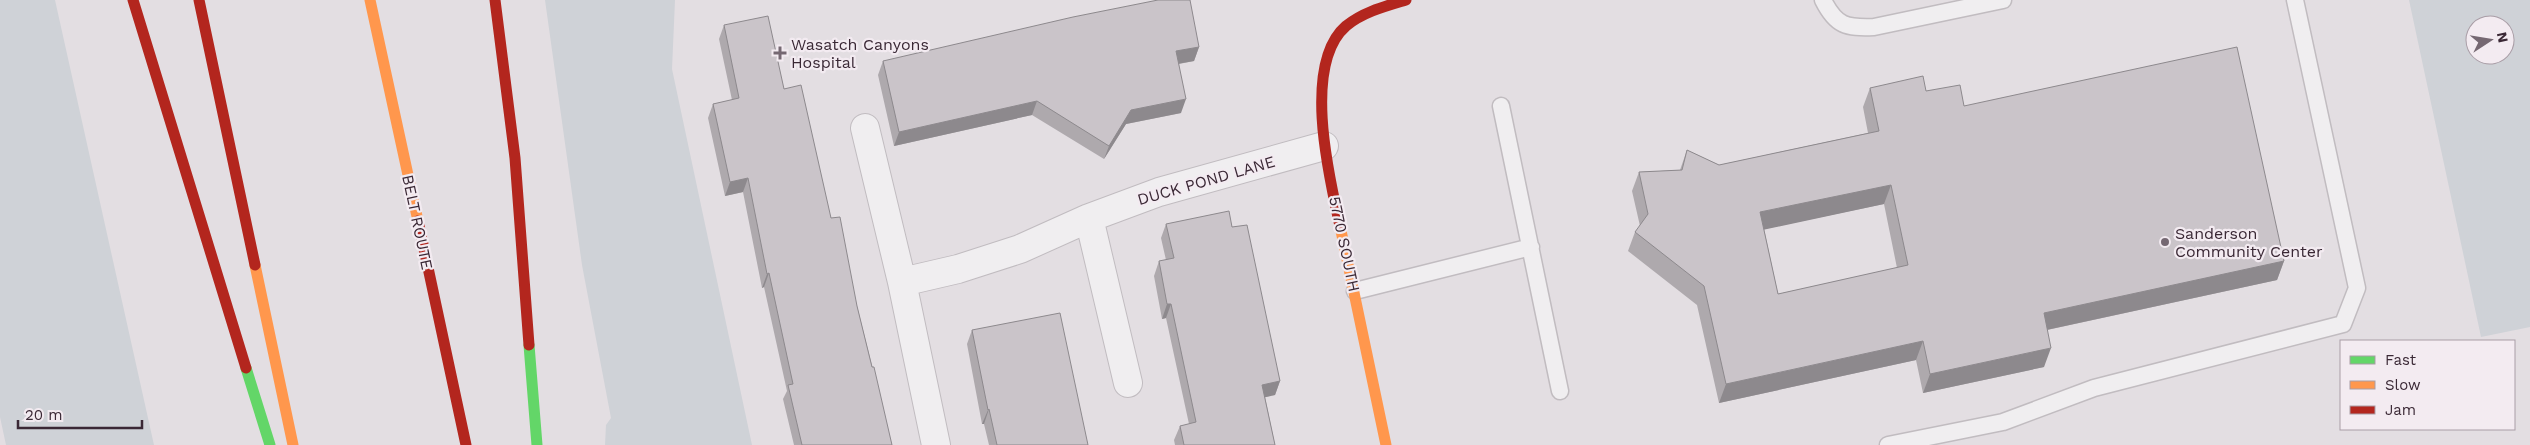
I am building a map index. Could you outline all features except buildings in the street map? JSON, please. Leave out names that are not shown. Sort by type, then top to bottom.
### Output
[{"type":"main road","points":[[133,0],[270,445]]},
{"type":"main road","points":[[199,0],[293,445]]},
{"type":"main road","name":"BELT ROUTE","points":[[370,0],[466,445]]},
{"type":"main road","points":[[495,0],[515,158],[537,445]]},
{"type":"main road","name":"5770 SOUTH","points":[[1386,445],[1324,146],[1322,79],[1333,42],[1348,25],[1368,14],[1406,0]]},
{"type":"street","points":[[865,128],[902,282],[936,445]]},
{"type":"street","name":"DUCK POND LANE","points":[[902,282],[958,269],[1020,249],[1089,218],[1159,192],[1324,146]]},
{"type":"street","points":[[1089,218],[1128,383]]},
{"type":"lane","points":[[1824,0],[1830,14],[1840,23],[1855,28],[1874,27],[2003,0]]},
{"type":"lane","points":[[1888,445],[2003,422],[2094,388],[2343,324],[2357,288],[2295,0]]},
{"type":"lane","points":[[1501,106],[1560,391]]},
{"type":"lane","points":[[1354,291],[1531,247]]},
{"type":"shaded area","points":[[0,0],[55,0],[154,445],[6,445],[0,417]]},
{"type":"shaded area","points":[[545,0],[675,0],[672,69],[752,445],[605,445],[606,425],[611,418],[582,265]]},
{"type":"shaded area","points":[[2409,0],[2530,0],[2530,327],[2481,337]]},
{"type":"traffic: fast","points":[[529,345],[537,445]]},
{"type":"traffic: fast","points":[[246,368],[270,445]]},
{"type":"traffic: slow","points":[[370,0],[418,221]]},
{"type":"traffic: slow","points":[[1340,226],[1386,445]]},
{"type":"traffic: slow","points":[[255,265],[293,445]]},
{"type":"traffic: jam","points":[[133,0],[246,368]]},
{"type":"traffic: jam","points":[[199,0],[255,265]]},
{"type":"traffic: jam","points":[[495,0],[515,158],[529,345]]},
{"type":"traffic: jam","points":[[1340,226],[1325,151],[1322,122],[1322,93],[1325,66],[1333,43],[1346,26],[1367,13],[1406,0]]},
{"type":"traffic: jam","points":[[418,221],[466,445]]},
{"type":"place","name":"Wasatch Canyons Hospital","points":[[780,53]]},
{"type":"place","name":"Sanderson Community Center","points":[[2165,242]]}]
